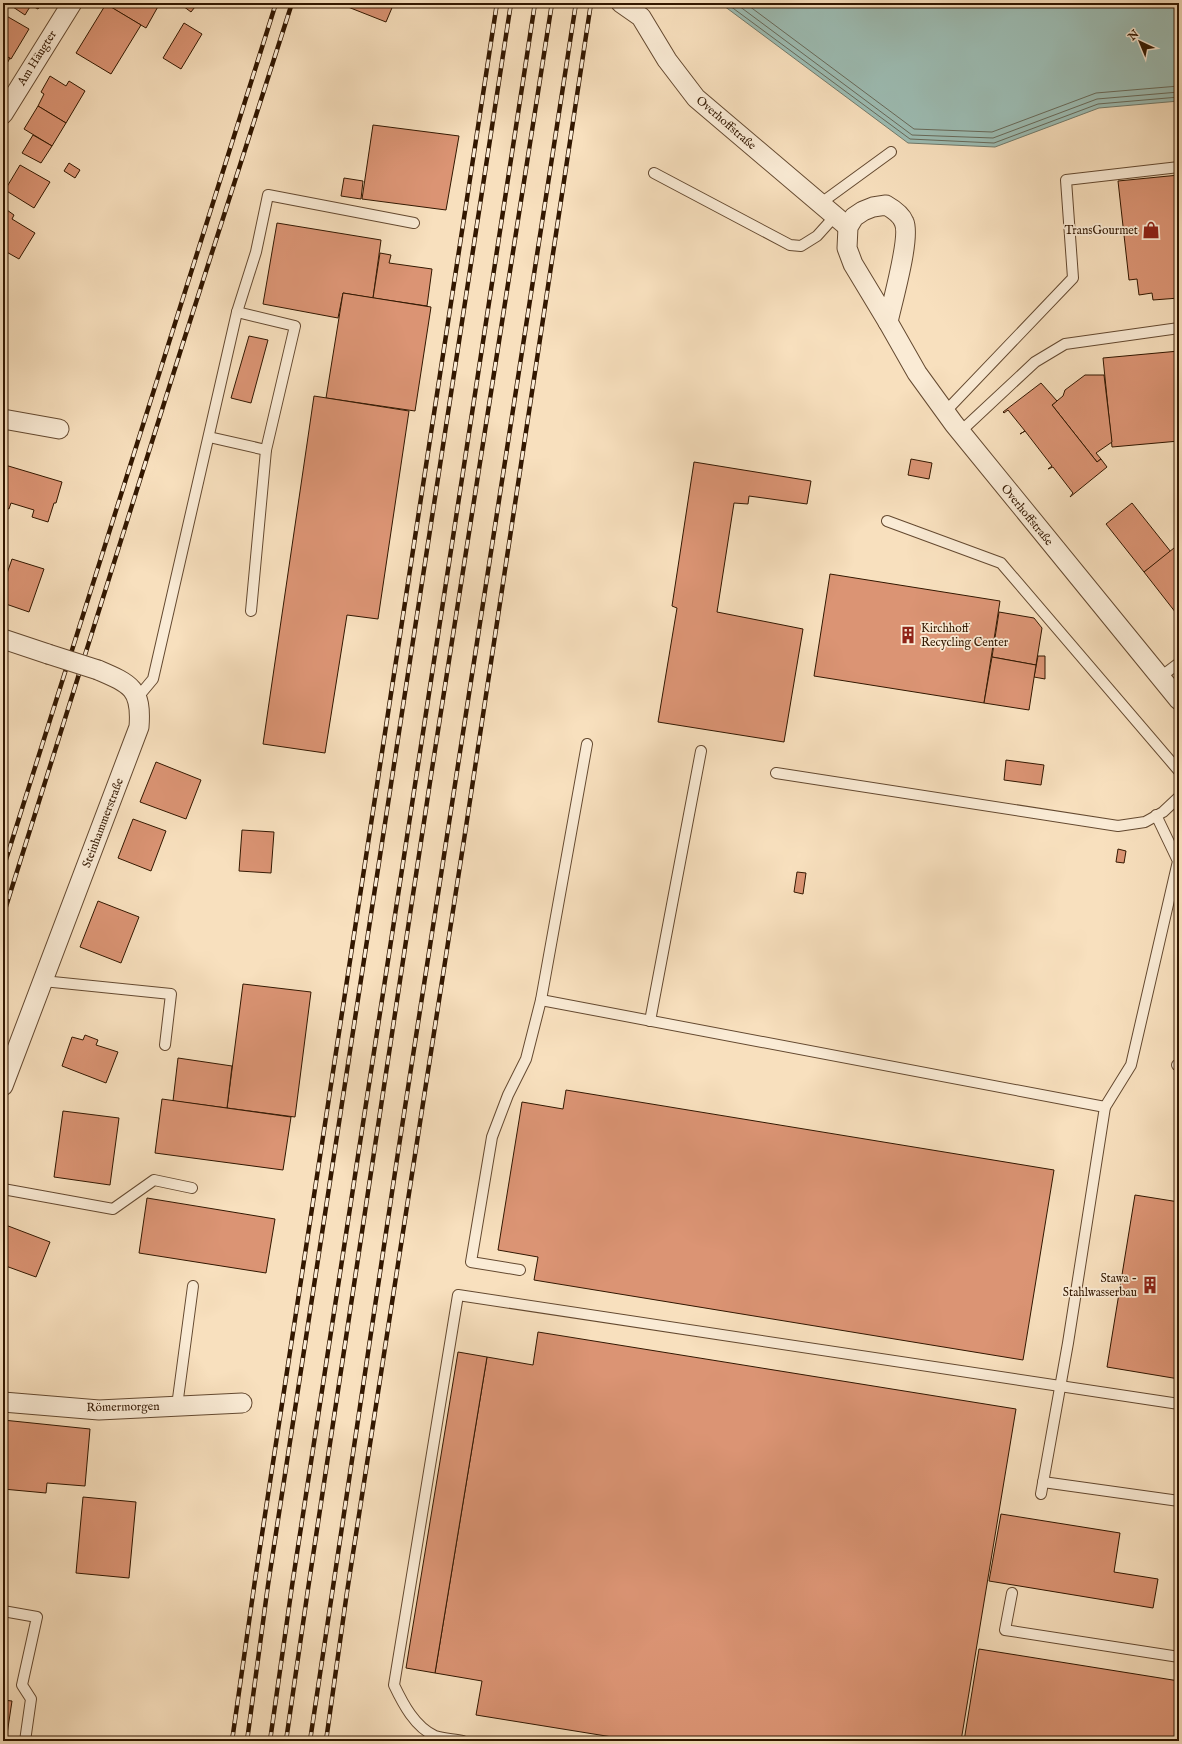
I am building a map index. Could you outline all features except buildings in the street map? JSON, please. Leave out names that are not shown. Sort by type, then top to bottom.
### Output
[{"type":"street","name":"Am Häugter","points":[[3,114],[72,3]]},
{"type":"street","name":"Overhoffstraße","points":[[621,3],[640,17],[667,60],[696,98],[842,221],[846,248],[853,264],[917,373],[960,432],[1159,678],[1179,700]]},
{"type":"street","points":[[842,221],[854,217],[873,207],[886,205],[896,211],[905,222],[905,244],[888,322]]},
{"type":"street","points":[[3,419],[11,419],[59,430]]},
{"type":"street","points":[[3,639],[98,670],[127,685],[138,696]]},
{"type":"street","name":"Steinhammerstraße","points":[[3,1086],[138,727],[140,711],[138,696]]},
{"type":"street","name":"Römermorgen","points":[[3,1402],[99,1410],[242,1403]]},
{"type":"lane","points":[[821,203],[891,152]]},
{"type":"lane","points":[[945,412],[1074,278],[1066,180],[1179,167]]},
{"type":"lane","points":[[654,173],[790,245],[801,246],[842,221]]},
{"type":"lane","points":[[138,696],[153,679],[237,312],[256,252],[268,195],[414,223]]},
{"type":"lane","points":[[237,312],[295,326],[266,450],[251,611]]},
{"type":"lane","points":[[960,432],[1035,362],[1064,344],[1179,328]]},
{"type":"lane","points":[[209,437],[266,450]]},
{"type":"lane","points":[[887,521],[1001,564],[1179,771]]},
{"type":"lane","points":[[1159,678],[1179,663]]},
{"type":"lane","points":[[520,1270],[471,1262],[492,1137],[508,1095],[526,1059],[541,1000],[587,744]]},
{"type":"lane","points":[[650,1021],[701,751]]},
{"type":"lane","points":[[776,773],[1118,826],[1145,822],[1163,812],[1179,797]]},
{"type":"lane","points":[[1041,1494],[1105,1107],[1131,1066],[1178,861],[1176,854],[1156,815]]},
{"type":"lane","points":[[43,981],[171,994],[165,1045]]},
{"type":"lane","points":[[541,1000],[1105,1107]]},
{"type":"lane","points":[[3,1189],[113,1209],[154,1180],[192,1188]]},
{"type":"lane","points":[[177,1406],[193,1286]]},
{"type":"lane","points":[[464,1741],[436,1736],[425,1730],[412,1716],[394,1685],[458,1295],[1179,1404]]},
{"type":"lane","points":[[1043,1482],[1179,1501]]},
{"type":"lane","points":[[1012,1593],[1005,1630],[1179,1657]]},
{"type":"lane","points":[[3,1611],[37,1617],[22,1685],[31,1699],[25,1741]]},
{"type":"water","points":[[720,3],[1179,3],[1179,101],[1099,108],[995,147],[908,143]]},
{"type":"railway","points":[[3,869],[276,3]]},
{"type":"railway","points":[[3,916],[183,343],[292,3]]},
{"type":"railway","points":[[232,1741],[255,1580],[497,3]]},
{"type":"railway","points":[[247,1741],[268,1585],[511,3]]},
{"type":"railway","points":[[270,1741],[292,1586],[535,3]]},
{"type":"railway","points":[[286,1741],[432,769],[552,3]]},
{"type":"railway","points":[[310,1741],[397,1159],[576,3]]},
{"type":"railway","points":[[326,1741],[347,1592],[466,827],[591,3]]},
{"type":"place","name":"TransGourmet","points":[[1151,230]]},
{"type":"place","name":"Kirchhoff Recycling Center","points":[[908,635]]},
{"type":"place","name":"Stawa - Stahlwasserbau","points":[[1150,1285]]}]
